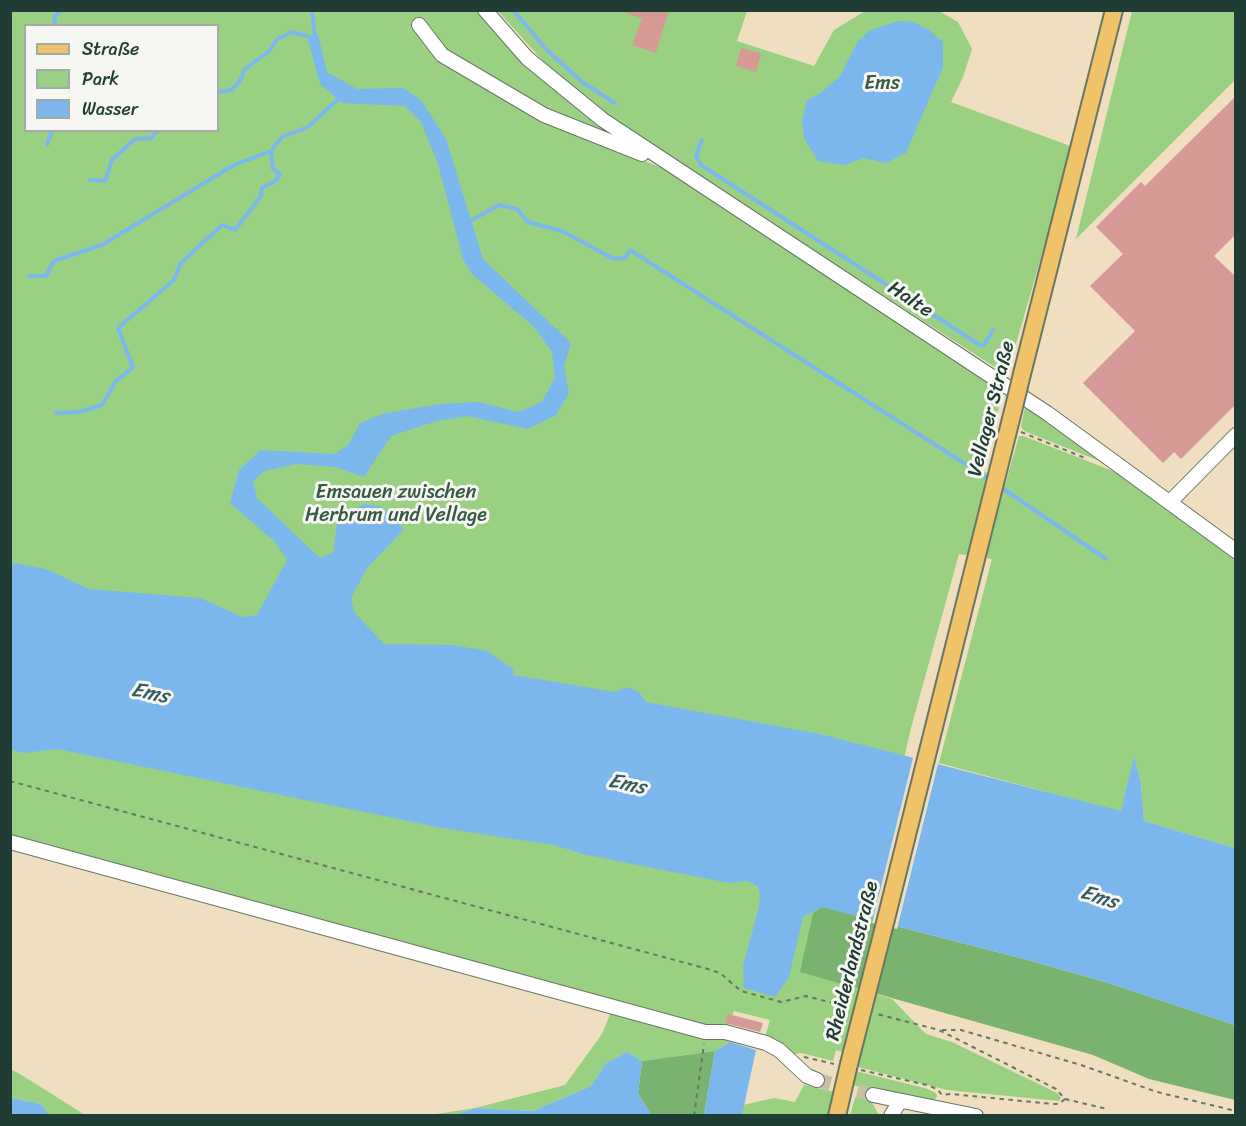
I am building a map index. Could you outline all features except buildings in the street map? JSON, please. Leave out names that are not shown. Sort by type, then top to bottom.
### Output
[{"type":"main road","name":"Vellager Straße","points":[[911,817],[1114,10]]},
{"type":"main road","name":"Rheiderlandstraße","points":[[837,1116],[852,1067],[911,817]]},
{"type":"street","points":[[484,10],[527,58],[603,120],[663,162]]},
{"type":"street","points":[[419,26],[442,55],[544,115],[663,162]]},
{"type":"street","name":"Halte","points":[[663,162],[1027,400],[1133,474],[1236,552]]},
{"type":"street","points":[[1170,502],[1236,435]]},
{"type":"street","points":[[10,843],[705,1032],[725,1032],[766,1043],[779,1050],[807,1076],[818,1080]]},
{"type":"street","points":[[873,1095],[900,1101],[941,1102],[976,1116]]},
{"type":"street","points":[[891,1116],[900,1101]]},
{"type":"path","points":[[1018,431],[1086,458]]},
{"type":"path","points":[[10,780],[708,969],[720,973],[741,991],[751,994],[781,1002],[806,996],[850,1007]]},
{"type":"path","points":[[872,1013],[939,1030],[1056,1089],[1065,1098],[1107,1109]]},
{"type":"path","points":[[939,1030],[961,1030],[1081,1065],[1156,1092],[1236,1111]]},
{"type":"path","points":[[694,1116],[705,1032]]},
{"type":"path","points":[[791,1061],[801,1056],[927,1085],[937,1089],[941,1102],[951,1094],[1053,1104],[1065,1098]]},
{"type":"green space","name":"Emsauen zwischen Herbrum und Vellage","points":[[10,11],[481,11],[652,158],[577,135],[678,174],[1004,388],[982,470],[1005,485],[1019,436],[1023,436],[1136,480],[1235,554],[1235,848],[1144,821],[1141,783],[1134,758],[1121,812],[939,763],[992,559],[959,554],[911,728],[852,987],[892,999],[926,1034],[952,1042],[1057,1093],[1061,1098],[1059,1101],[947,1090],[858,1067],[861,1056],[836,1050],[833,1061],[801,1053],[791,1055],[765,1037],[770,1020],[734,1011],[725,1032],[730,1042],[715,1051],[642,1061],[627,1052],[606,1063],[591,1086],[533,1111],[475,1108],[565,1085],[602,1034],[613,1007],[11,842]]},
{"type":"green space","name":"Ems","points":[[498,11],[747,11],[737,41],[814,66],[834,30],[865,11],[939,11],[958,22],[972,49],[963,77],[951,102],[1073,147],[1007,375],[686,168],[647,146],[551,70]]},
{"type":"green space","points":[[1132,11],[1235,11],[1235,80],[1076,239]]},
{"type":"green space","points":[[1026,403],[1122,470],[1024,431],[1021,426]]},
{"type":"green space","points":[[822,907],[1105,982],[1235,1025],[1235,1100],[1149,1079],[1093,1055],[800,972],[813,913]]},
{"type":"green space","points":[[715,1051],[704,1115],[651,1115],[638,1093],[642,1061]]},
{"type":"green space","points":[[10,1069],[85,1115],[49,1115],[41,1104],[11,1098]]},
{"type":"green space","points":[[855,1071],[925,1088],[936,1093],[937,1096],[933,1103],[927,1103],[852,1085]]},
{"type":"green space","points":[[804,1085],[835,1092],[829,1115],[742,1116],[743,1105],[774,1098],[795,1102]]},
{"type":"green space","points":[[855,1097],[871,1101],[879,1115],[850,1116]]},
{"type":"green space","points":[[475,1108],[454,1115],[430,1115]]},
{"type":"water","points":[[898,21],[913,22],[929,30],[943,42],[943,67],[906,153],[886,163],[864,158],[845,165],[818,161],[804,138],[802,120],[807,100],[821,93],[840,76],[858,41],[871,30]]},
{"type":"water","name":"Ems","points":[[318,34],[327,72],[357,89],[403,88],[421,100],[446,139],[483,259],[571,343],[564,366],[569,393],[556,415],[528,429],[467,416],[437,421],[391,436],[364,477],[335,467],[297,464],[264,471],[253,482],[257,498],[320,558],[333,553],[338,516],[365,504],[382,507],[404,529],[367,568],[351,598],[354,612],[384,644],[453,645],[487,651],[513,669],[513,675],[615,692],[625,687],[638,691],[646,702],[820,734],[1121,811],[1134,756],[1141,783],[1144,821],[1235,848],[1235,1025],[1105,982],[822,907],[803,917],[789,977],[775,997],[744,988],[743,966],[760,896],[758,886],[747,881],[729,883],[583,854],[554,845],[442,828],[57,749],[24,753],[11,750],[11,565],[15,563],[46,569],[89,589],[200,598],[243,617],[257,615],[287,560],[275,542],[230,503],[239,470],[261,450],[335,454],[349,444],[360,423],[382,414],[439,404],[478,402],[518,412],[542,402],[555,378],[552,352],[534,327],[472,274],[463,259],[438,164],[421,122],[405,106],[342,103],[320,84],[307,36]]},
{"type":"water","points":[[730,1042],[756,1050],[742,1115],[704,1115],[715,1051]]},
{"type":"water","points":[[627,1052],[642,1061],[638,1093],[651,1115],[454,1115],[475,1108],[533,1111],[591,1086],[606,1063]]},
{"type":"water","points":[[11,1098],[41,1104],[49,1115],[11,1115]]},
{"type":"pier","points":[[914,754],[939,760],[897,929],[872,923]]},
{"type":"waterway","points":[[56,24],[54,17],[62,10]]},
{"type":"waterway","points":[[312,10],[315,37]]},
{"type":"waterway","points":[[513,10],[547,50],[582,82],[615,103]]},
{"type":"waterway","points":[[219,92],[232,90],[241,79],[244,70],[269,51],[277,39],[292,32],[307,36]]},
{"type":"waterway","points":[[29,276],[46,276],[54,261],[102,245],[234,165],[271,151],[282,137],[308,127],[338,99]]},
{"type":"waterway","points":[[47,145],[51,132]]},
{"type":"waterway","points":[[90,180],[105,181],[112,160],[135,139],[151,138],[156,132]]},
{"type":"waterway","points":[[702,140],[696,156],[701,165],[980,345],[984,345],[993,330]]},
{"type":"waterway","points":[[56,413],[79,412],[102,405],[116,381],[133,367],[118,328],[174,280],[181,263],[222,225],[235,230],[261,196],[262,188],[275,181],[280,174],[273,169],[271,151]]},
{"type":"waterway","points":[[470,221],[499,205],[517,209],[528,222],[562,231],[614,259],[625,258],[630,250],[992,481]]},
{"type":"waterway","points":[[998,485],[1106,559]]},
{"type":"tunnel","points":[[817,1080],[873,1095]]}]
